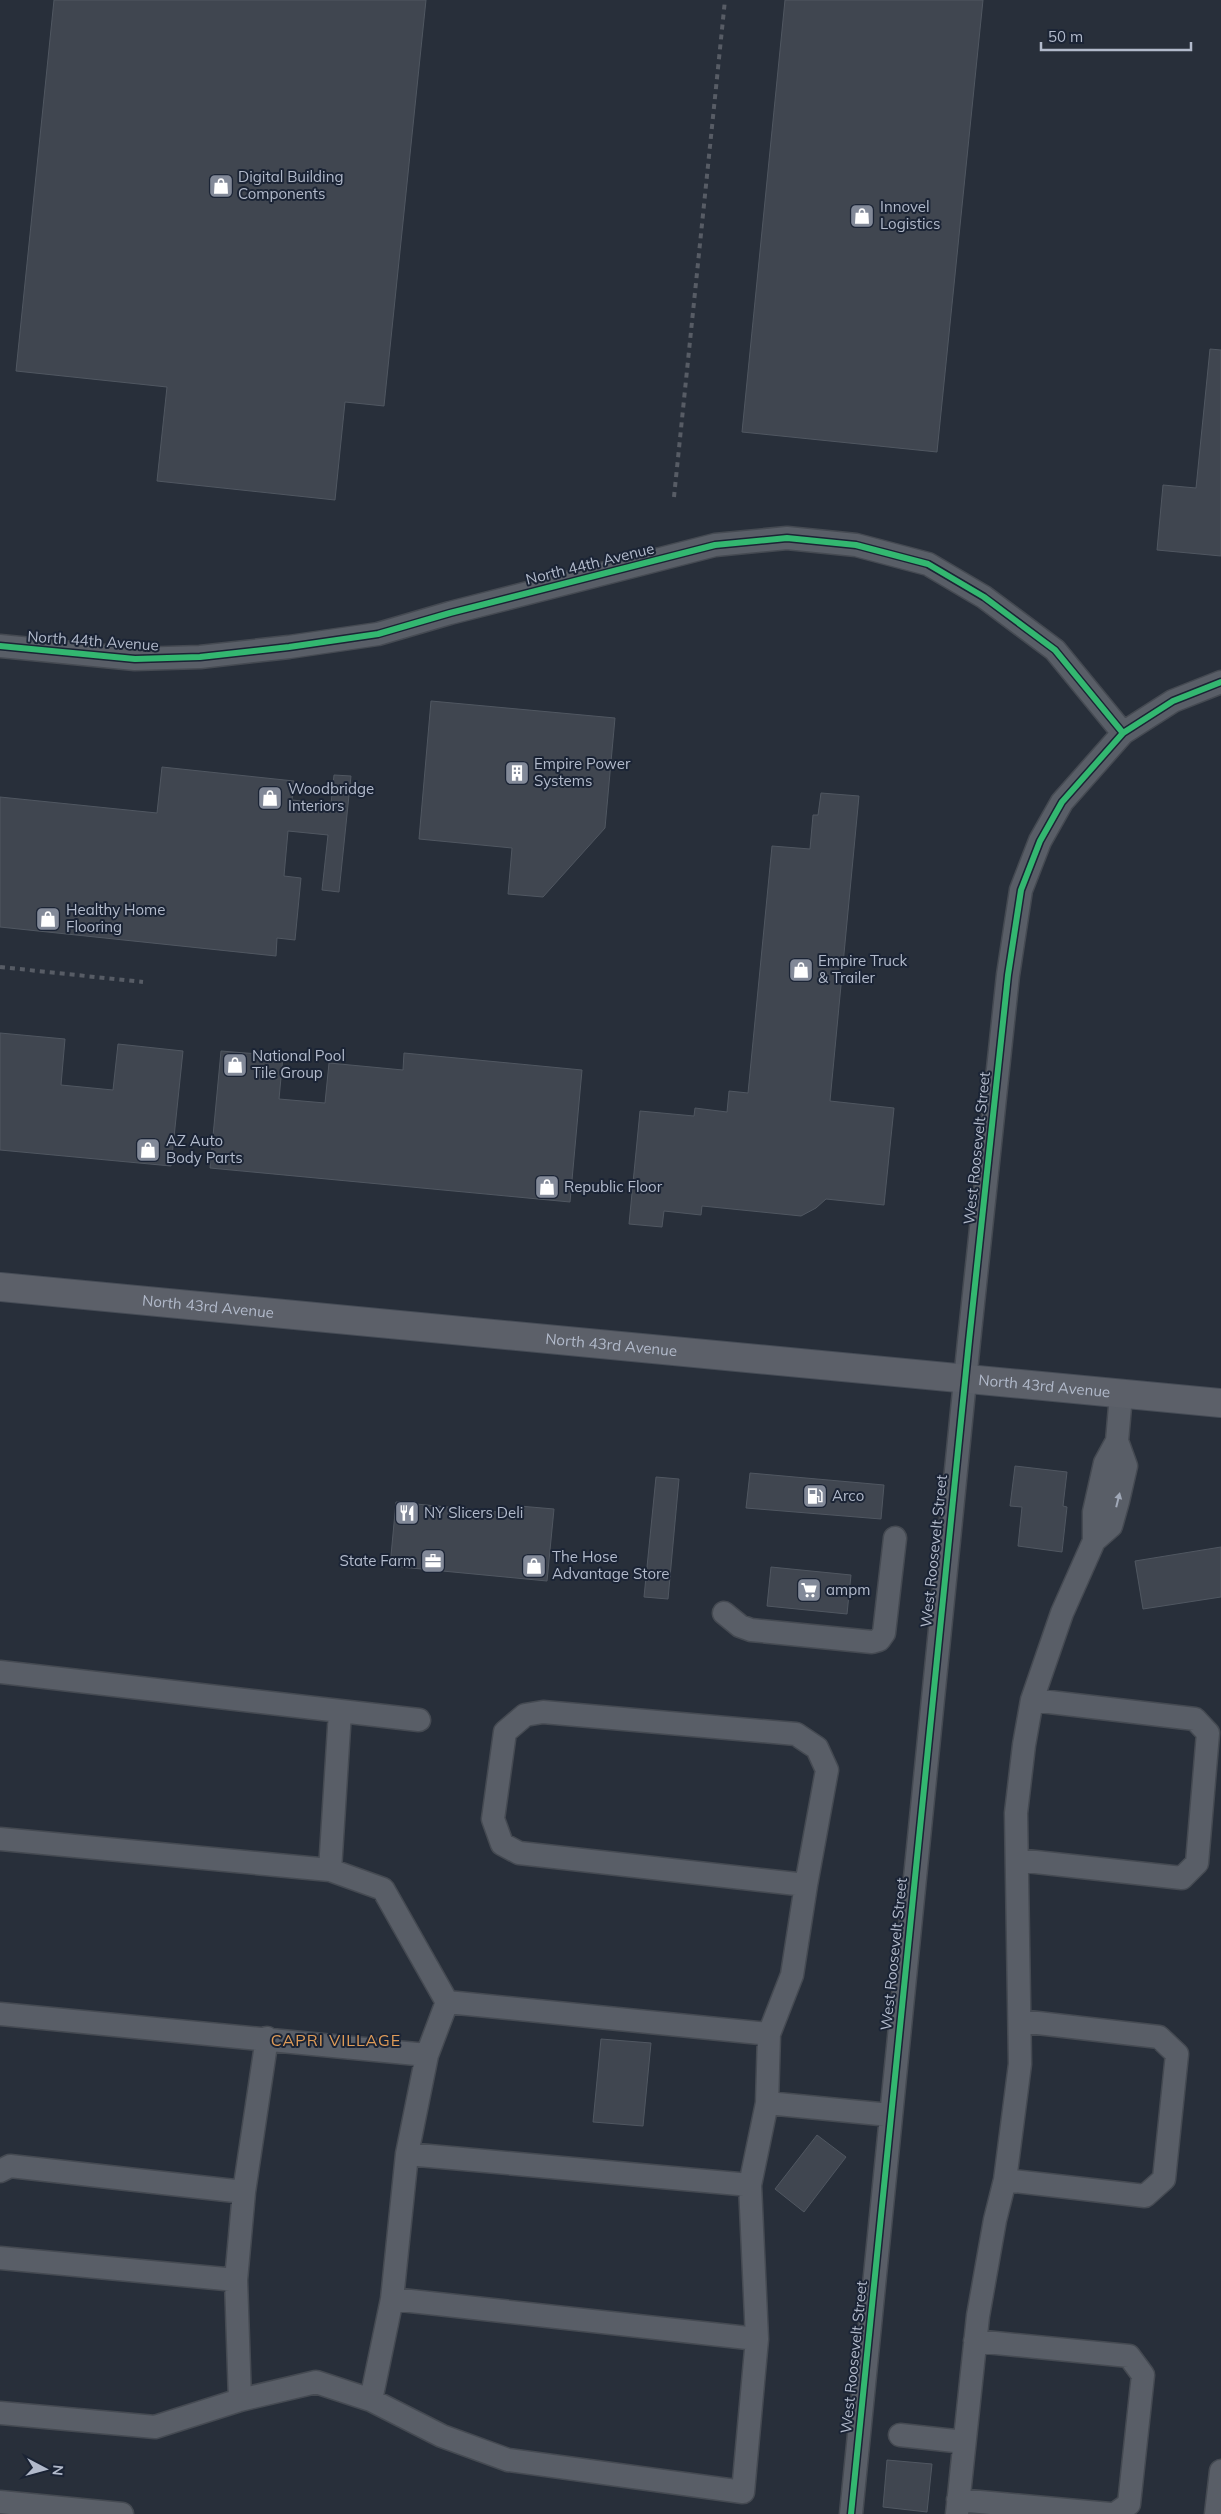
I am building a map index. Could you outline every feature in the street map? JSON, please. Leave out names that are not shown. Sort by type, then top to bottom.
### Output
[{"type":"main road","name":"North 43rd Avenue","points":[[0,1287],[1221,1403]]},
{"type":"street","name":"North 44th Avenue","points":[[0,646],[135,659],[200,657],[378,634],[450,612],[715,544],[787,538],[856,545],[928,564],[984,597],[1055,650],[1123,732]]},
{"type":"street","name":"West Roosevelt Street","points":[[851,2514],[1006,986],[1022,890],[1040,841],[1062,802],[1123,732],[1173,701],[1221,682]]},
{"type":"street","points":[[1110,2514],[957,2507],[975,2341],[995,2220],[1005,2180],[1020,2064],[1016,1814],[1024,1745],[1032,1700],[1062,1613],[1094,1541],[1111,1526],[1118,1501],[1126,1466],[1117,1441],[1121,1394]]},
{"type":"street","points":[[724,1613],[740,1626],[751,1630],[872,1642],[879,1640],[884,1633],[895,1538]]},
{"type":"street","points":[[0,1672],[419,1720]]},
{"type":"street","points":[[1016,1860],[1182,1878],[1197,1863],[1208,1733],[1195,1719],[1032,1700]]},
{"type":"street","points":[[330,1870],[340,1712]]},
{"type":"street","points":[[0,2413],[155,2427],[240,2400],[316,2382],[371,2400],[442,2436],[508,2460],[743,2492],[756,2339],[750,2185],[767,2103],[769,2034],[792,1975],[827,1770],[817,1748],[796,1734],[543,1712],[525,1714],[506,1732],[493,1819],[502,1844],[519,1854],[806,1885]]},
{"type":"street","points":[[0,1839],[330,1870],[383,1889],[447,2002]]},
{"type":"street","points":[[447,2002],[769,2034]]},
{"type":"street","points":[[371,2400],[392,2299],[407,2154],[427,2055],[447,2002]]},
{"type":"street","points":[[0,2014],[267,2038],[427,2055]]},
{"type":"street","points":[[1005,2180],[1145,2196],[1164,2179],[1177,2054],[1159,2037],[1020,2021]]},
{"type":"street","points":[[240,2400],[236,2280],[244,2192],[267,2038]]},
{"type":"street","points":[[767,2103],[890,2116]]},
{"type":"street","points":[[407,2154],[750,2185]]},
{"type":"street","points":[[0,2171],[10,2166],[244,2192]]},
{"type":"street","points":[[0,2258],[236,2280]]},
{"type":"street","points":[[392,2299],[756,2339]]},
{"type":"street","points":[[975,2341],[1129,2356],[1143,2375],[1129,2504],[1115,2514]]},
{"type":"street","points":[[900,2435],[964,2442]]},
{"type":"street","points":[[1216,2514],[1221,2471]]},
{"type":"street","points":[[0,2502],[122,2514]]},
{"type":"building","name":"Digital Building Components","points":[[54,0],[426,0],[384,406],[345,402],[335,500],[157,481],[167,387],[16,371]]},
{"type":"building","name":"Innovel Logistics","points":[[785,0],[983,0],[937,452],[742,432]]},
{"type":"building","points":[[1210,349],[1221,350],[1221,556],[1157,550],[1163,485],[1196,488]]},
{"type":"building","name":"Empire Power Systems","points":[[431,701],[615,718],[605,828],[543,897],[508,894],[512,848],[419,839]]},
{"type":"building","points":[[162,767],[294,781],[292,800],[331,804],[334,775],[351,776],[339,892],[322,890],[328,835],[288,831],[284,876],[301,878],[295,940],[277,938],[276,956],[0,927],[0,797],[157,813]]},
{"type":"building","name":"Empire Truck & Trailer","points":[[821,793],[859,796],[830,1101],[894,1108],[884,1205],[826,1199],[816,1208],[801,1216],[702,1206],[701,1215],[664,1211],[662,1227],[629,1224],[640,1111],[694,1116],[695,1108],[727,1112],[729,1091],[748,1093],[772,846],[810,849],[813,815],[818,815]]},
{"type":"building","points":[[0,1033],[65,1039],[61,1085],[113,1090],[118,1044],[183,1051],[171,1166],[0,1150]]},
{"type":"building","points":[[221,1051],[283,1056],[279,1099],[325,1103],[329,1063],[403,1070],[404,1053],[582,1070],[570,1202],[210,1168]]},
{"type":"building","points":[[1015,1466],[1067,1472],[1063,1506],[1067,1507],[1062,1552],[1018,1546],[1022,1507],[1010,1506]]},
{"type":"building","name":"Arco","points":[[750,1473],[884,1485],[881,1519],[746,1508]]},
{"type":"building","points":[[656,1477],[679,1479],[668,1599],[644,1597]]},
{"type":"building","points":[[396,1502],[518,1514],[519,1506],[554,1509],[547,1581],[390,1566]]},
{"type":"building","points":[[1221,1547],[1221,1597],[1143,1609],[1135,1561]]},
{"type":"building","name":"ampm","points":[[771,1567],[851,1575],[847,1614],[767,1606]]},
{"type":"building","points":[[601,2039],[651,2043],[643,2126],[593,2122]]},
{"type":"building","points":[[817,2135],[846,2157],[804,2212],[775,2189]]},
{"type":"building","points":[[887,2460],[932,2464],[927,2512],[883,2507]]},
{"type":"railway","points":[[674,497],[725,0]]},
{"type":"railway","points":[[0,967],[143,982]]},
{"type":"cycle path","points":[[0,646],[135,659],[200,657],[289,647],[378,634],[450,613],[715,545],[787,538],[856,545],[928,564],[984,597],[1055,650],[1123,733]]},
{"type":"cycle path","points":[[851,2514],[969,1341],[1008,975],[1021,890],[1040,841],[1062,802],[1123,733],[1173,701],[1221,682]]},
{"type":"place","name":"Digital Building Components","points":[[221,186]]},
{"type":"place","name":"Innovel Logistics","points":[[862,216]]},
{"type":"place","name":"Empire Power Systems","points":[[517,773]]},
{"type":"place","name":"Woodbridge Interiors","points":[[270,798]]},
{"type":"place","name":"Healthy Home Flooring","points":[[48,919]]},
{"type":"place","name":"Empire Truck & Trailer","points":[[801,970]]},
{"type":"place","name":"National Pool Tile Group","points":[[235,1065]]},
{"type":"place","name":"AZ Auto Body Parts","points":[[148,1150]]},
{"type":"place","name":"Republic Floor","points":[[547,1187]]},
{"type":"place","name":"Arco","points":[[815,1496]]},
{"type":"place","name":"NY Slicers Deli","points":[[407,1513]]},
{"type":"place","name":"State Farm","points":[[433,1561]]},
{"type":"place","name":"The Hose Advantage Store","points":[[534,1566]]},
{"type":"place","name":"ampm","points":[[809,1590]]},
{"type":"district","name":"CAPRI VILLAGE","points":[[336,2040]]}]
